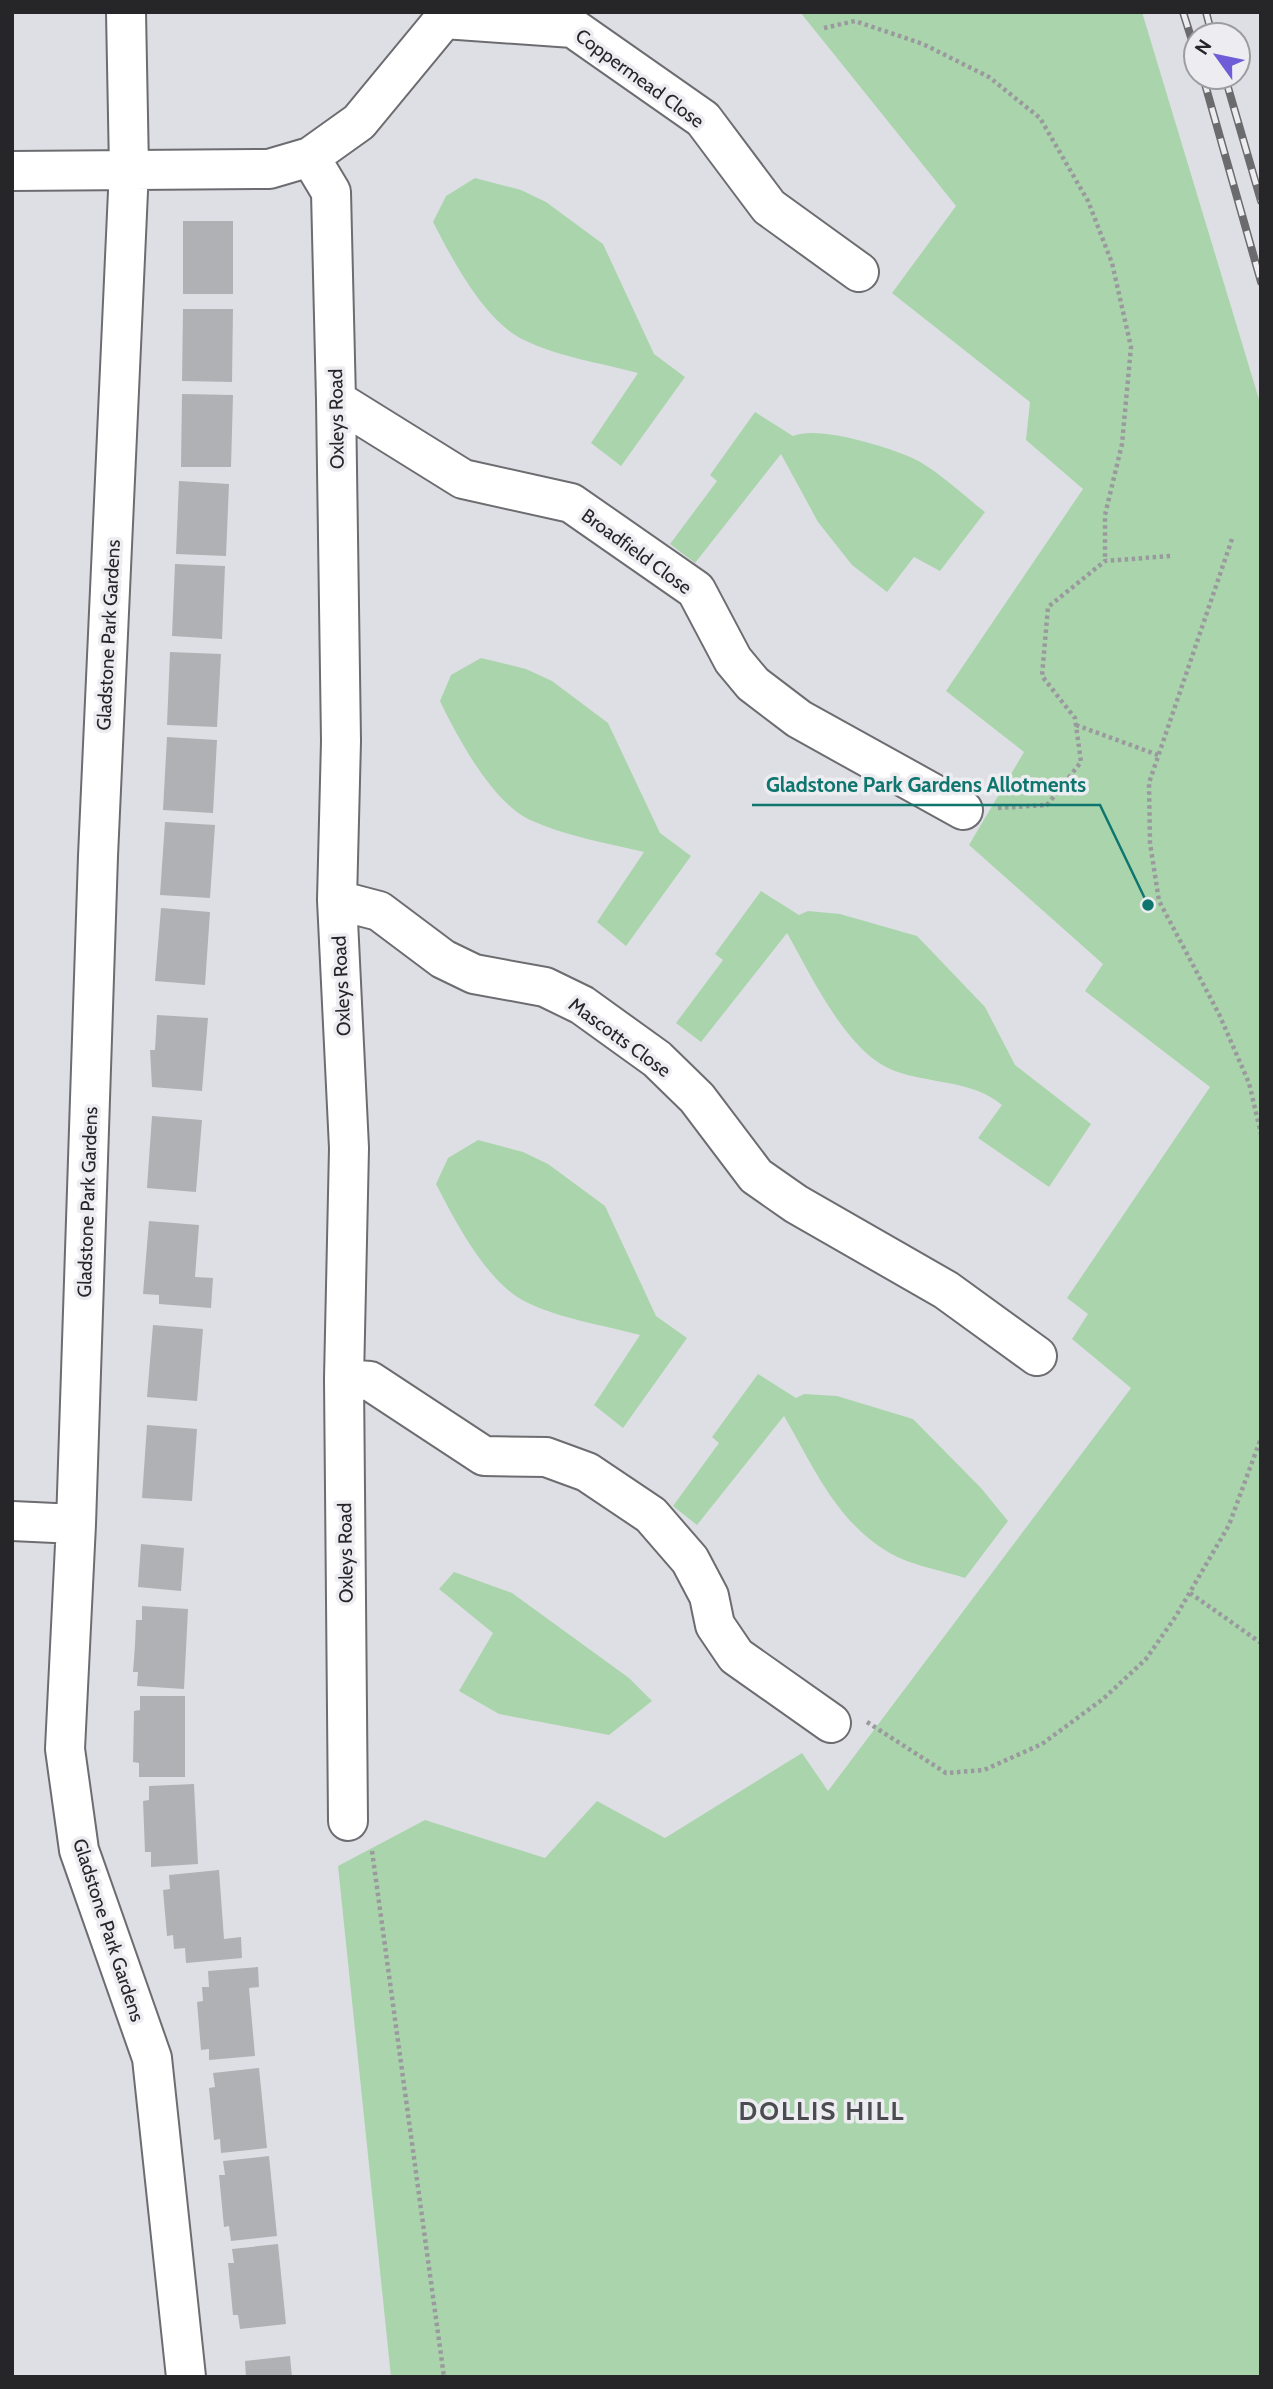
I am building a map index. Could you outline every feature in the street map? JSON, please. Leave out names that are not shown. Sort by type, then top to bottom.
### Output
[{"type":"street","name":"Gladstone Park Gardens","points":[[126,12],[129,169],[98,856],[76,1524],[65,1749],[79,1850],[152,2058],[186,2377]]},
{"type":"street","points":[[12,171],[269,169],[310,157],[359,122],[445,15]]},
{"type":"street","name":"Coppermead Close","points":[[445,15],[573,28],[703,119],[769,207],[859,272]]},
{"type":"street","name":"Oxleys Road","points":[[310,157],[331,192],[336,400],[341,741],[337,900],[349,1148],[344,1379],[348,1821]]},
{"type":"street","name":"Broadfield Close","points":[[336,400],[463,480],[571,503],[696,590],[733,660],[753,684],[799,719],[963,810]]},
{"type":"street","name":"Mascotts Close","points":[[337,900],[379,911],[443,959],[474,974],[545,987],[582,1005],[657,1059],[697,1098],[756,1176],[796,1205],[946,1290],[1037,1356]]},
{"type":"street","points":[[344,1379],[370,1381],[484,1456],[546,1457],[587,1472],[651,1515],[690,1560],[709,1596],[715,1625],[736,1656],[848,1722]]},
{"type":"street","points":[[12,1521],[76,1524]]},
{"type":"path","points":[[824,28],[855,21],[923,44],[989,76],[1040,118],[1088,201],[1112,263],[1132,347],[1122,444],[1105,515],[1105,561]]},
{"type":"path","points":[[1232,539],[1149,783],[1150,843],[1159,901],[1219,1014],[1249,1083],[1261,1134]]},
{"type":"path","points":[[963,810],[1047,805],[1081,762],[1075,718],[1042,676],[1048,607],[1105,561],[1170,556]]},
{"type":"path","points":[[1076,725],[1158,755]]},
{"type":"path","points":[[848,1722],[946,1773],[984,1770],[1042,1744],[1103,1699],[1146,1659],[1190,1592],[1229,1525],[1261,1438]]},
{"type":"path","points":[[1190,1592],[1261,1643]]},
{"type":"path","points":[[348,1821],[370,1833],[444,2377]]},
{"type":"green space","points":[[800,12],[1142,12],[1261,406],[1261,2377],[391,2377],[338,1866],[425,1820],[545,1858],[597,1801],[665,1838],[802,1753],[828,1791],[1131,1388],[1072,1339],[1088,1314],[1067,1298],[1210,1087],[1085,991],[1103,964],[969,845],[1024,752],[946,691],[1083,489],[1026,440],[1030,402],[892,293],[956,206]]},
{"type":"green space","points":[[475,178],[521,190],[546,202],[603,244],[654,354],[685,377],[621,466],[591,443],[638,373],[551,351],[510,331],[483,305],[433,222],[446,196]]},
{"type":"green space","points":[[755,412],[793,436],[804,433],[834,435],[910,457],[938,474],[985,512],[940,571],[914,557],[887,592],[852,565],[818,522],[781,454],[695,563],[670,544],[717,481],[710,475]]},
{"type":"green space","points":[[481,658],[526,669],[552,681],[608,723],[660,833],[691,856],[626,946],[597,922],[644,852],[543,826],[516,811],[490,784],[466,750],[440,701],[451,675]]},
{"type":"green space","points":[[761,891],[799,915],[808,911],[840,914],[917,936],[985,1007],[1015,1065],[1091,1124],[1049,1187],[978,1138],[1002,1105],[978,1091],[895,1071],[861,1048],[819,991],[787,933],[701,1042],[676,1023],[723,960],[715,954]]},
{"type":"green space","points":[[478,1140],[523,1152],[548,1164],[605,1206],[656,1316],[687,1338],[623,1428],[594,1405],[640,1335],[553,1313],[512,1293],[485,1266],[436,1184],[448,1158]]},
{"type":"green space","points":[[758,1374],[796,1398],[804,1394],[837,1396],[913,1419],[981,1488],[1008,1521],[965,1578],[925,1567],[888,1552],[854,1525],[827,1491],[784,1416],[697,1525],[673,1506],[719,1443],[712,1437]]},
{"type":"green space","points":[[454,1572],[512,1593],[629,1678],[652,1701],[609,1735],[499,1714],[459,1691],[493,1633],[439,1589]]},
{"type":"building","points":[[183,221],[233,221],[233,294],[183,294]]},
{"type":"building","points":[[183,309],[233,309],[232,382],[182,381]]},
{"type":"building","points":[[182,394],[233,395],[231,467],[181,467]]},
{"type":"building","points":[[179,481],[229,484],[226,556],[176,554]]},
{"type":"building","points":[[175,564],[225,566],[222,639],[172,636]]},
{"type":"building","points":[[170,652],[221,654],[217,727],[167,725]]},
{"type":"building","points":[[167,737],[217,740],[213,813],[163,810]]},
{"type":"building","points":[[165,822],[215,825],[210,898],[160,895]]},
{"type":"building","points":[[161,908],[210,912],[205,985],[155,981]]},
{"type":"building","points":[[157,1015],[208,1018],[202,1091],[152,1087],[150,1050],[155,1050]]},
{"type":"building","points":[[152,1116],[202,1120],[196,1192],[147,1188]]},
{"type":"building","points":[[149,1221],[199,1225],[195,1277],[213,1278],[211,1308],[159,1304],[159,1295],[143,1294]]},
{"type":"building","points":[[153,1325],[203,1329],[197,1401],[147,1397]]},
{"type":"building","points":[[147,1425],[197,1429],[192,1501],[142,1498]]},
{"type":"building","points":[[141,1544],[184,1548],[181,1591],[138,1587]]},
{"type":"building","points":[[142,1606],[188,1609],[184,1689],[137,1686],[138,1672],[133,1672],[136,1620],[142,1620]]},
{"type":"building","points":[[140,1696],[185,1696],[185,1777],[139,1777],[139,1763],[133,1762],[134,1711],[140,1710]]},
{"type":"building","points":[[194,1784],[198,1864],[151,1867],[151,1852],[145,1852],[143,1801],[149,1800],[149,1786]]},
{"type":"building","points":[[219,1870],[224,1939],[241,1937],[242,1958],[186,1963],[185,1948],[174,1949],[173,1935],[167,1936],[163,1890],[170,1889],[169,1875]]},
{"type":"building","points":[[258,1967],[259,1987],[249,1988],[255,2056],[209,2060],[209,2049],[201,2050],[197,2002],[203,2001],[202,1987],[209,1987],[208,1971]]},
{"type":"building","points":[[259,2068],[267,2148],[221,2153],[220,2139],[214,2140],[209,2088],[215,2087],[213,2073]]},
{"type":"building","points":[[269,2156],[277,2236],[231,2241],[229,2226],[224,2227],[219,2175],[225,2175],[223,2161]]},
{"type":"building","points":[[278,2244],[286,2324],[240,2329],[238,2315],[233,2315],[228,2263],[234,2263],[232,2249]]},
{"type":"building","points":[[290,2356],[292,2377],[246,2377],[245,2361]]},
{"type":"railway","points":[[1183,12],[1186,21]]},
{"type":"railway","points":[[1206,12],[1208,21]]},
{"type":"railway","points":[[1207,91],[1261,282]]},
{"type":"railway","points":[[1229,91],[1261,201]]},
{"type":"place","name":"Gladstone Park Gardens Allotments","points":[[1148,905]]},
{"type":"district","name":"DOLLIS HILL","points":[[822,2111]]}]
